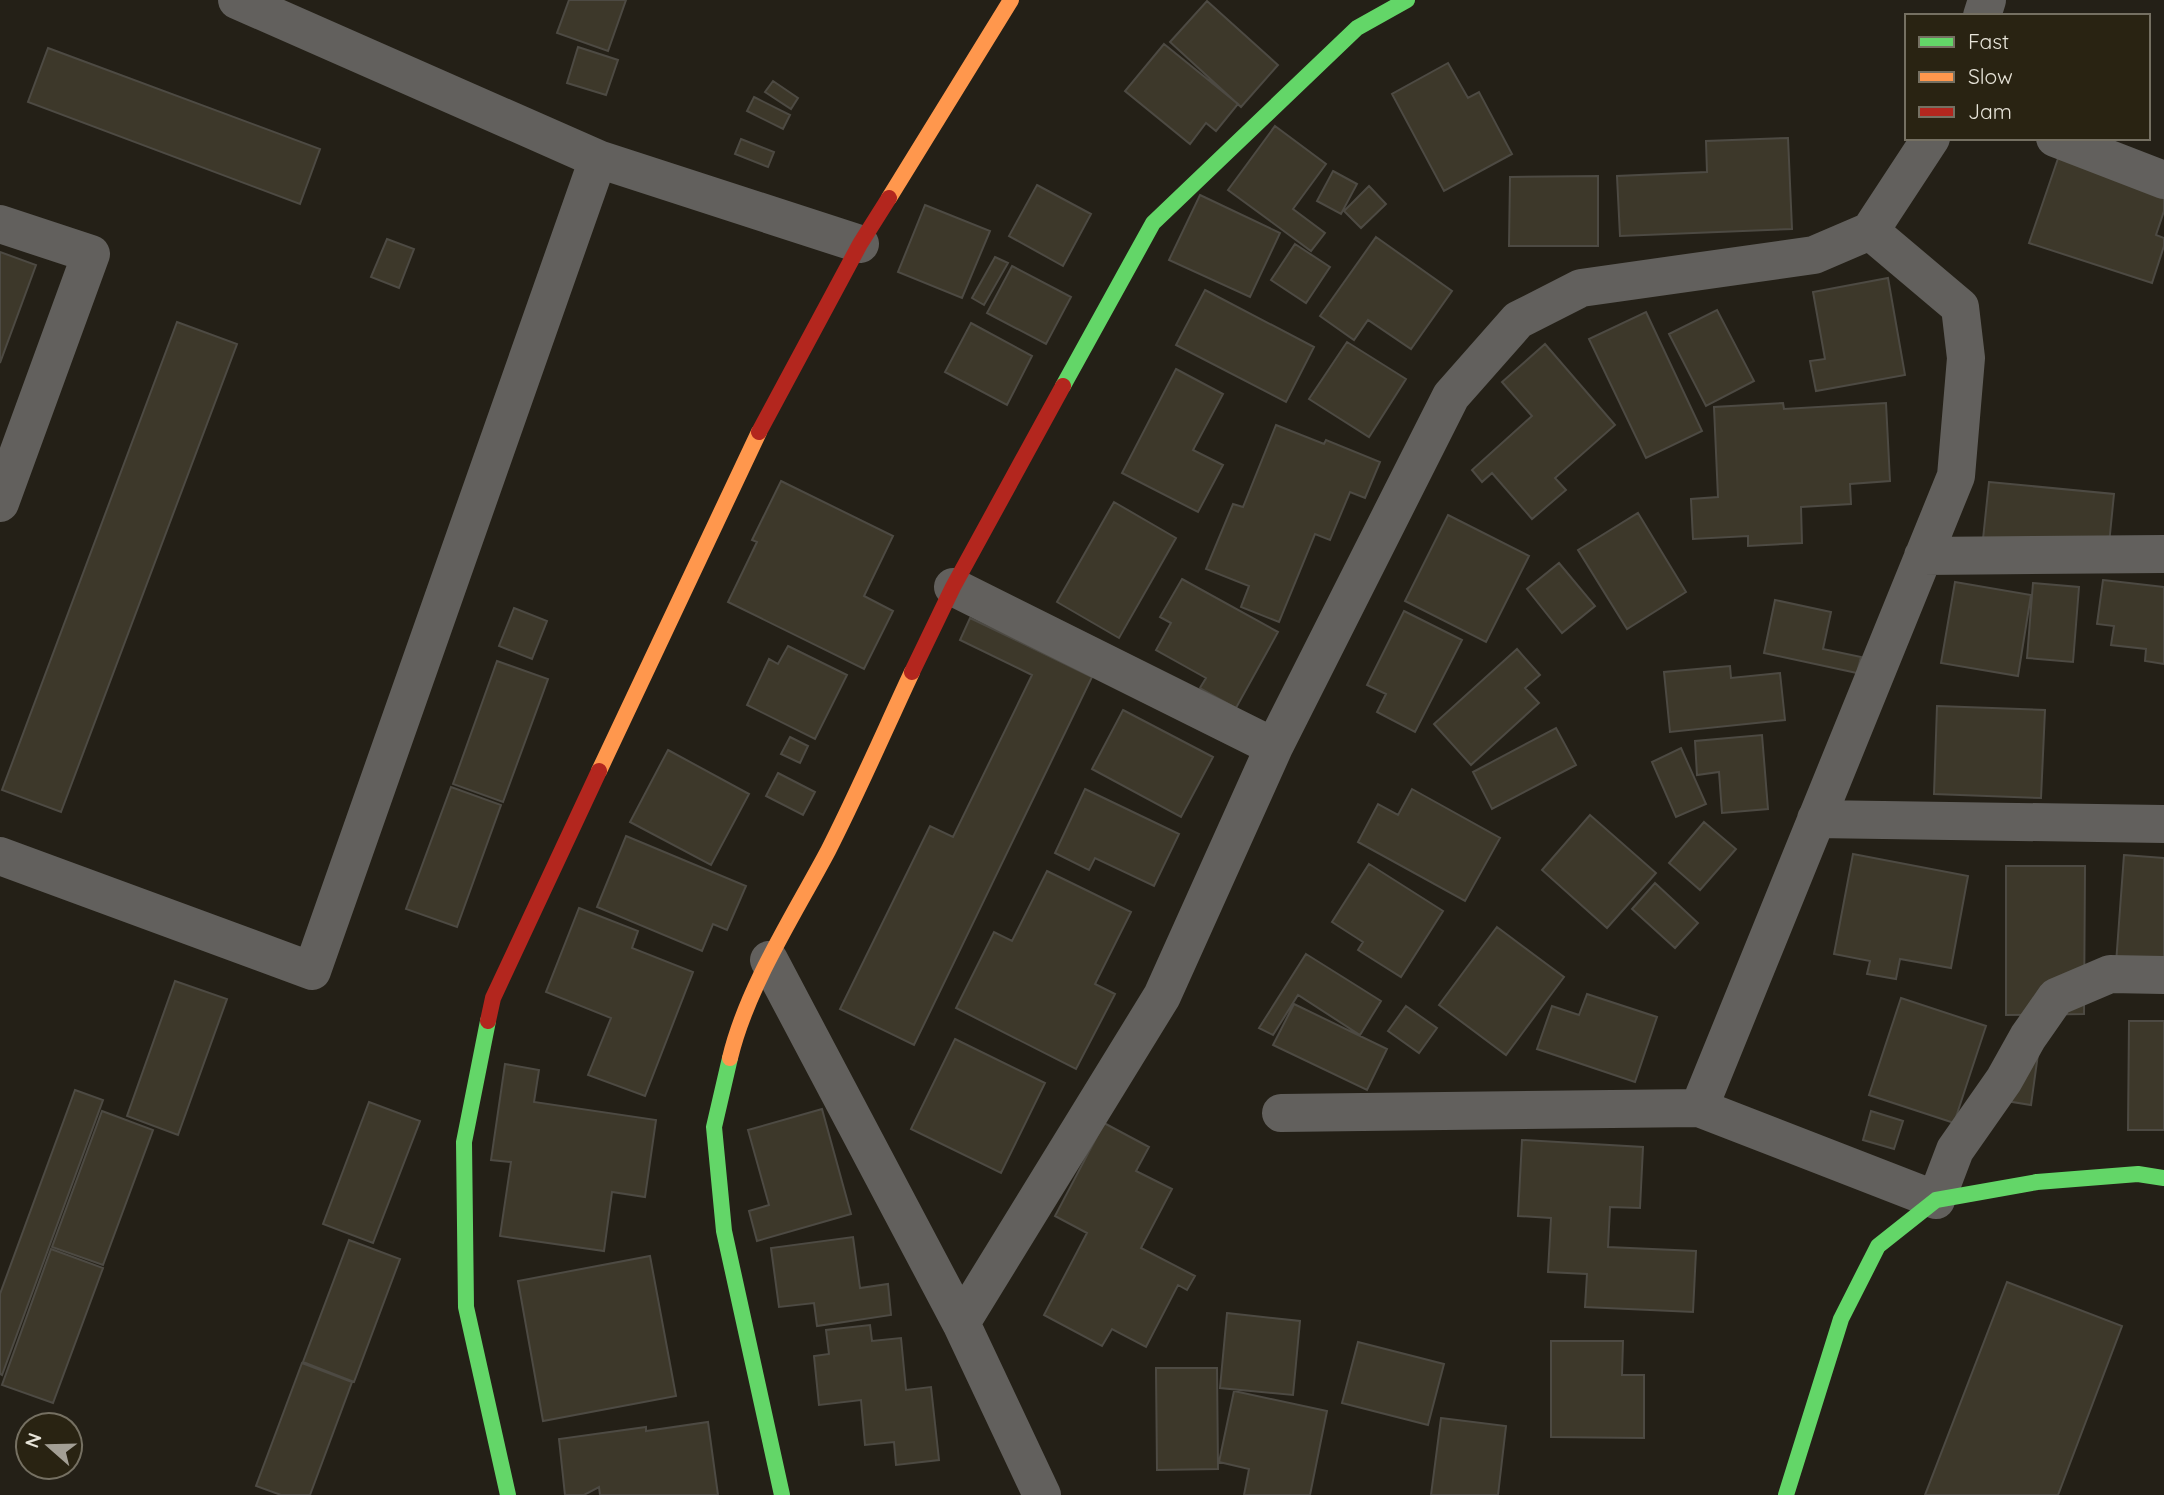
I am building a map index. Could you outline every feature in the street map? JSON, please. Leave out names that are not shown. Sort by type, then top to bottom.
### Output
[{"type":"main road","points":[[508,1495],[466,1307],[464,1142],[493,999],[743,462],[860,244],[1011,0]]},
{"type":"main road","points":[[782,1495],[724,1231],[714,1128],[735,1037],[769,960],[829,848],[953,587],[1153,223],[1357,28],[1407,0]]},
{"type":"main road","points":[[1786,1495],[1841,1320],[1878,1246],[1936,1200],[2037,1182],[2138,1174],[2164,1178]]},
{"type":"street","points":[[237,0],[598,159],[860,244]]},
{"type":"street","points":[[961,1323],[1162,996],[1273,747],[1451,396],[1518,320],[1581,288],[1814,255],[1870,231],[1930,140]]},
{"type":"street","points":[[2060,140],[2164,180]]},
{"type":"street","points":[[0,856],[312,971],[598,159]]},
{"type":"street","points":[[0,224],[90,254],[0,503]]},
{"type":"street","points":[[1699,1108],[1956,476],[1966,358],[1960,307],[1870,231]]},
{"type":"street","points":[[1923,556],[2164,554]]},
{"type":"street","points":[[953,587],[1273,747]]},
{"type":"street","points":[[1816,819],[2164,824]]},
{"type":"street","points":[[769,960],[961,1323],[1042,1495]]},
{"type":"street","points":[[1281,1113],[1699,1108],[1936,1200],[1955,1150],[2004,1080],[2028,1037],[2056,997],[2110,974],[2164,975]]},
{"type":"building","points":[[569,0],[626,0],[608,51],[557,33]]},
{"type":"building","points":[[1207,1],[1278,65],[1241,107],[1170,42]]},
{"type":"building","points":[[1164,44],[1238,104],[1216,131],[1206,123],[1190,144],[1125,91]]},
{"type":"building","points":[[578,47],[618,60],[606,95],[567,83]]},
{"type":"building","points":[[48,48],[320,149],[300,204],[28,102]]},
{"type":"building","points":[[1448,63],[1468,98],[1479,92],[1512,154],[1444,191],[1392,94]]},
{"type":"building","points":[[773,81],[798,98],[791,109],[765,92]]},
{"type":"building","points":[[754,97],[790,115],[783,129],[747,111]]},
{"type":"building","points":[[1275,126],[1326,164],[1293,209],[1325,233],[1311,251],[1228,190]]},
{"type":"building","points":[[1788,138],[1792,229],[1620,236],[1617,176],[1707,172],[1706,141]]},
{"type":"building","points":[[741,139],[774,152],[768,167],[735,154]]},
{"type":"building","points":[[2064,141],[2164,174],[2164,211],[2156,235],[2164,238],[2164,246],[2152,283],[2029,243]]},
{"type":"building","points":[[1333,171],[1357,184],[1341,214],[1317,201]]},
{"type":"building","points":[[1598,176],[1598,246],[1509,246],[1510,177]]},
{"type":"building","points":[[1037,185],[1091,214],[1063,266],[1009,236]]},
{"type":"building","points":[[1369,186],[1386,204],[1361,228],[1344,211]]},
{"type":"building","points":[[1200,195],[1280,233],[1250,297],[1169,260]]},
{"type":"building","points":[[925,205],[990,231],[962,298],[898,272]]},
{"type":"building","points":[[1376,237],[1452,291],[1411,349],[1368,320],[1354,340],[1320,316]]},
{"type":"building","points":[[387,239],[414,249],[399,288],[371,277]]},
{"type":"building","points":[[1295,244],[1330,267],[1306,303],[1271,280]]},
{"type":"building","points":[[0,252],[36,265],[0,363]]},
{"type":"building","points":[[995,257],[1008,263],[984,305],[972,298]]},
{"type":"building","points":[[1012,266],[1071,297],[1046,344],[987,313]]},
{"type":"building","points":[[1888,278],[1905,375],[1816,391],[1810,361],[1825,359],[1813,292]]},
{"type":"building","points":[[1205,290],[1314,347],[1286,402],[1176,345]]},
{"type":"building","points":[[1717,310],[1754,381],[1706,406],[1669,334]]},
{"type":"building","points":[[1646,312],[1702,431],[1646,458],[1589,339]]},
{"type":"building","points":[[177,322],[237,344],[61,812],[2,790]]},
{"type":"building","points":[[971,323],[1032,356],[1007,405],[945,372]]},
{"type":"building","points":[[1347,342],[1406,379],[1369,437],[1309,399]]},
{"type":"building","points":[[1545,344],[1615,425],[1555,478],[1566,490],[1532,519],[1492,473],[1482,482],[1472,470],[1532,416],[1502,382]]},
{"type":"building","points":[[1176,369],[1223,394],[1193,450],[1223,465],[1198,512],[1122,473]]},
{"type":"building","points":[[1783,403],[1784,409],[1886,403],[1890,481],[1850,484],[1851,504],[1801,507],[1802,543],[1748,546],[1748,536],[1693,539],[1691,499],[1718,497],[1714,407]]},
{"type":"building","points":[[1276,425],[1324,444],[1326,440],[1380,462],[1365,498],[1350,492],[1330,540],[1315,534],[1279,622],[1241,607],[1249,586],[1206,569],[1233,504],[1243,507]]},
{"type":"building","points":[[781,481],[893,536],[864,596],[893,611],[864,669],[728,602],[757,542],[752,540]]},
{"type":"building","points":[[1989,482],[2114,494],[2108,554],[1981,558]]},
{"type":"building","points":[[1114,502],[1176,538],[1119,638],[1057,602]]},
{"type":"building","points":[[1638,513],[1686,592],[1627,629],[1578,550]]},
{"type":"building","points":[[1448,515],[1529,556],[1486,642],[1405,601]]},
{"type":"building","points":[[1559,563],[1595,606],[1562,633],[1527,589]]},
{"type":"building","points":[[1182,579],[1278,632],[1236,708],[1200,688],[1206,678],[1156,650],[1171,623],[1160,617]]},
{"type":"building","points":[[2103,580],[2164,587],[2164,664],[2145,661],[2146,649],[2111,645],[2114,626],[2097,624]]},
{"type":"building","points":[[1955,582],[2031,595],[2018,676],[1941,663]]},
{"type":"building","points":[[2033,583],[2079,587],[2073,662],[2027,658]]},
{"type":"building","points":[[1775,600],[1831,612],[1823,649],[1861,657],[1857,673],[1764,653]]},
{"type":"building","points":[[514,608],[547,621],[532,659],[499,646]]},
{"type":"building","points":[[1404,611],[1462,640],[1415,732],[1377,712],[1386,694],[1367,685]]},
{"type":"building","points":[[970,618],[1092,677],[914,1045],[840,1009],[930,826],[953,837],[1032,675],[960,640]]},
{"type":"building","points":[[788,646],[847,675],[815,739],[747,705],[769,659],[778,664]]},
{"type":"building","points":[[1517,649],[1540,675],[1525,688],[1539,703],[1471,765],[1434,724]]},
{"type":"building","points":[[497,661],[548,679],[503,802],[453,784]]},
{"type":"building","points":[[1730,666],[1731,678],[1780,673],[1785,720],[1670,732],[1664,672]]},
{"type":"building","points":[[1937,706],[2045,710],[2041,798],[1934,794]]},
{"type":"building","points":[[1123,710],[1213,757],[1181,817],[1092,769]]},
{"type":"building","points":[[1556,728],[1576,765],[1492,809],[1473,772]]},
{"type":"building","points":[[1762,735],[1768,809],[1722,813],[1719,772],[1697,775],[1695,741]]},
{"type":"building","points":[[790,737],[808,746],[800,763],[781,754]]},
{"type":"building","points":[[1681,748],[1706,804],[1676,817],[1652,762]]},
{"type":"building","points":[[668,750],[749,794],[711,865],[630,822]]},
{"type":"building","points":[[778,773],[815,792],[803,815],[766,796]]},
{"type":"building","points":[[451,787],[501,805],[457,927],[406,909]]},
{"type":"building","points":[[1085,789],[1179,834],[1154,886],[1095,858],[1089,870],[1055,853]]},
{"type":"building","points":[[1412,789],[1500,838],[1465,901],[1358,842],[1378,804],[1398,815]]},
{"type":"building","points":[[1590,815],[1656,873],[1607,928],[1542,870]]},
{"type":"building","points":[[1704,822],[1736,849],[1700,890],[1669,863]]},
{"type":"building","points":[[626,836],[746,886],[727,930],[713,924],[702,951],[597,907]]},
{"type":"building","points":[[1853,854],[1968,876],[1951,968],[1900,959],[1896,979],[1867,974],[1870,961],[1834,954]]},
{"type":"building","points":[[2124,855],[2164,858],[2164,981],[2115,977]]},
{"type":"building","points":[[1369,864],[1443,911],[1401,977],[1358,950],[1363,942],[1332,922]]},
{"type":"building","points":[[2006,866],[2085,866],[2084,1014],[2006,1015]]},
{"type":"building","points":[[1047,871],[1131,912],[1095,984],[1115,994],[1076,1069],[956,1008],[994,932],[1012,941]]},
{"type":"building","points":[[1655,883],[1698,923],[1675,948],[1632,909]]},
{"type":"building","points":[[579,908],[638,931],[632,948],[693,972],[645,1096],[588,1075],[611,1018],[546,992]]},
{"type":"building","points":[[1497,927],[1564,977],[1506,1055],[1439,1005]]},
{"type":"building","points":[[1306,954],[1381,1001],[1360,1035],[1298,995],[1273,1035],[1259,1028]]},
{"type":"building","points":[[175,981],[227,999],[178,1135],[127,1116]]},
{"type":"building","points":[[1587,994],[1657,1017],[1635,1082],[1537,1049],[1552,1006],[1579,1015]]},
{"type":"building","points":[[1901,998],[1986,1026],[1954,1123],[1869,1095]]},
{"type":"building","points":[[1294,1004],[1387,1049],[1367,1090],[1273,1045]]},
{"type":"building","points":[[1406,1006],[1437,1028],[1419,1053],[1388,1031]]},
{"type":"building","points":[[2129,1021],[2164,1021],[2164,1130],[2128,1130]]},
{"type":"building","points":[[955,1039],[1045,1083],[1001,1173],[911,1129]]},
{"type":"building","points":[[2038,1054],[2031,1105],[1994,1099]]},
{"type":"building","points":[[505,1064],[539,1070],[534,1102],[656,1120],[645,1197],[612,1192],[604,1251],[500,1236],[511,1162],[491,1160]]},
{"type":"building","points":[[75,1090],[103,1100],[2,1375],[0,1294]]},
{"type":"building","points":[[369,1102],[420,1121],[373,1243],[323,1224]]},
{"type":"building","points":[[822,1109],[851,1214],[757,1241],[749,1211],[769,1205],[748,1130]]},
{"type":"building","points":[[102,1111],[153,1130],[103,1265],[52,1247]]},
{"type":"building","points":[[1871,1111],[1903,1121],[1894,1149],[1863,1140]]},
{"type":"building","points":[[1104,1123],[1149,1147],[1136,1171],[1172,1189],[1141,1248],[1195,1276],[1187,1290],[1178,1285],[1146,1347],[1112,1329],[1102,1346],[1044,1315],[1087,1233],[1055,1216]]},
{"type":"building","points":[[1522,1140],[1643,1147],[1640,1208],[1610,1207],[1608,1247],[1696,1251],[1693,1312],[1585,1307],[1587,1274],[1548,1272],[1551,1218],[1518,1216]]},
{"type":"building","points":[[853,1237],[860,1288],[888,1284],[891,1315],[817,1326],[814,1303],[779,1307],[771,1248]]},
{"type":"building","points":[[349,1240],[400,1259],[354,1382],[303,1362]]},
{"type":"building","points":[[51,1249],[103,1268],[53,1403],[2,1385]]},
{"type":"building","points":[[650,1256],[676,1396],[543,1421],[518,1281]]},
{"type":"building","points":[[2007,1282],[2122,1326],[2058,1495],[1925,1495]]},
{"type":"building","points":[[1227,1313],[1300,1321],[1293,1395],[1220,1388]]},
{"type":"building","points":[[870,1325],[872,1341],[901,1338],[906,1390],[931,1387],[939,1460],[896,1465],[894,1442],[865,1445],[861,1400],[819,1405],[814,1356],[829,1354],[826,1330]]},
{"type":"building","points":[[1551,1341],[1623,1341],[1622,1375],[1644,1375],[1644,1438],[1551,1437]]},
{"type":"building","points":[[1358,1342],[1444,1364],[1428,1425],[1342,1403]]},
{"type":"building","points":[[302,1363],[352,1382],[310,1495],[281,1495],[256,1486]]},
{"type":"building","points":[[1156,1368],[1217,1368],[1218,1469],[1157,1470]]},
{"type":"building","points":[[1234,1391],[1327,1411],[1310,1495],[1244,1495],[1249,1469],[1219,1462]]},
{"type":"building","points":[[1441,1418],[1506,1426],[1498,1495],[1431,1495]]},
{"type":"building","points":[[708,1422],[718,1495],[600,1495],[599,1487],[584,1495],[565,1495],[559,1439]]},
{"type":"traffic: fast","points":[[1063,386],[1153,223],[1357,28],[1407,0]]},
{"type":"traffic: fast","points":[[488,1021],[464,1142],[466,1307],[508,1495]]},
{"type":"traffic: fast","points":[[730,1058],[714,1127],[724,1231],[782,1495]]},
{"type":"traffic: fast","points":[[1786,1495],[1841,1319],[1878,1246],[1936,1200],[2037,1182],[2138,1174],[2164,1178]]},
{"type":"traffic: slow","points":[[889,198],[1011,0]]},
{"type":"traffic: slow","points":[[599,771],[759,432]]},
{"type":"traffic: slow","points":[[730,1058],[760,978],[839,829],[912,672]]},
{"type":"traffic: jam","points":[[759,432],[860,244],[889,198]]},
{"type":"traffic: jam","points":[[912,672],[953,587],[1063,386]]},
{"type":"traffic: jam","points":[[488,1021],[493,998],[599,771]]}]
